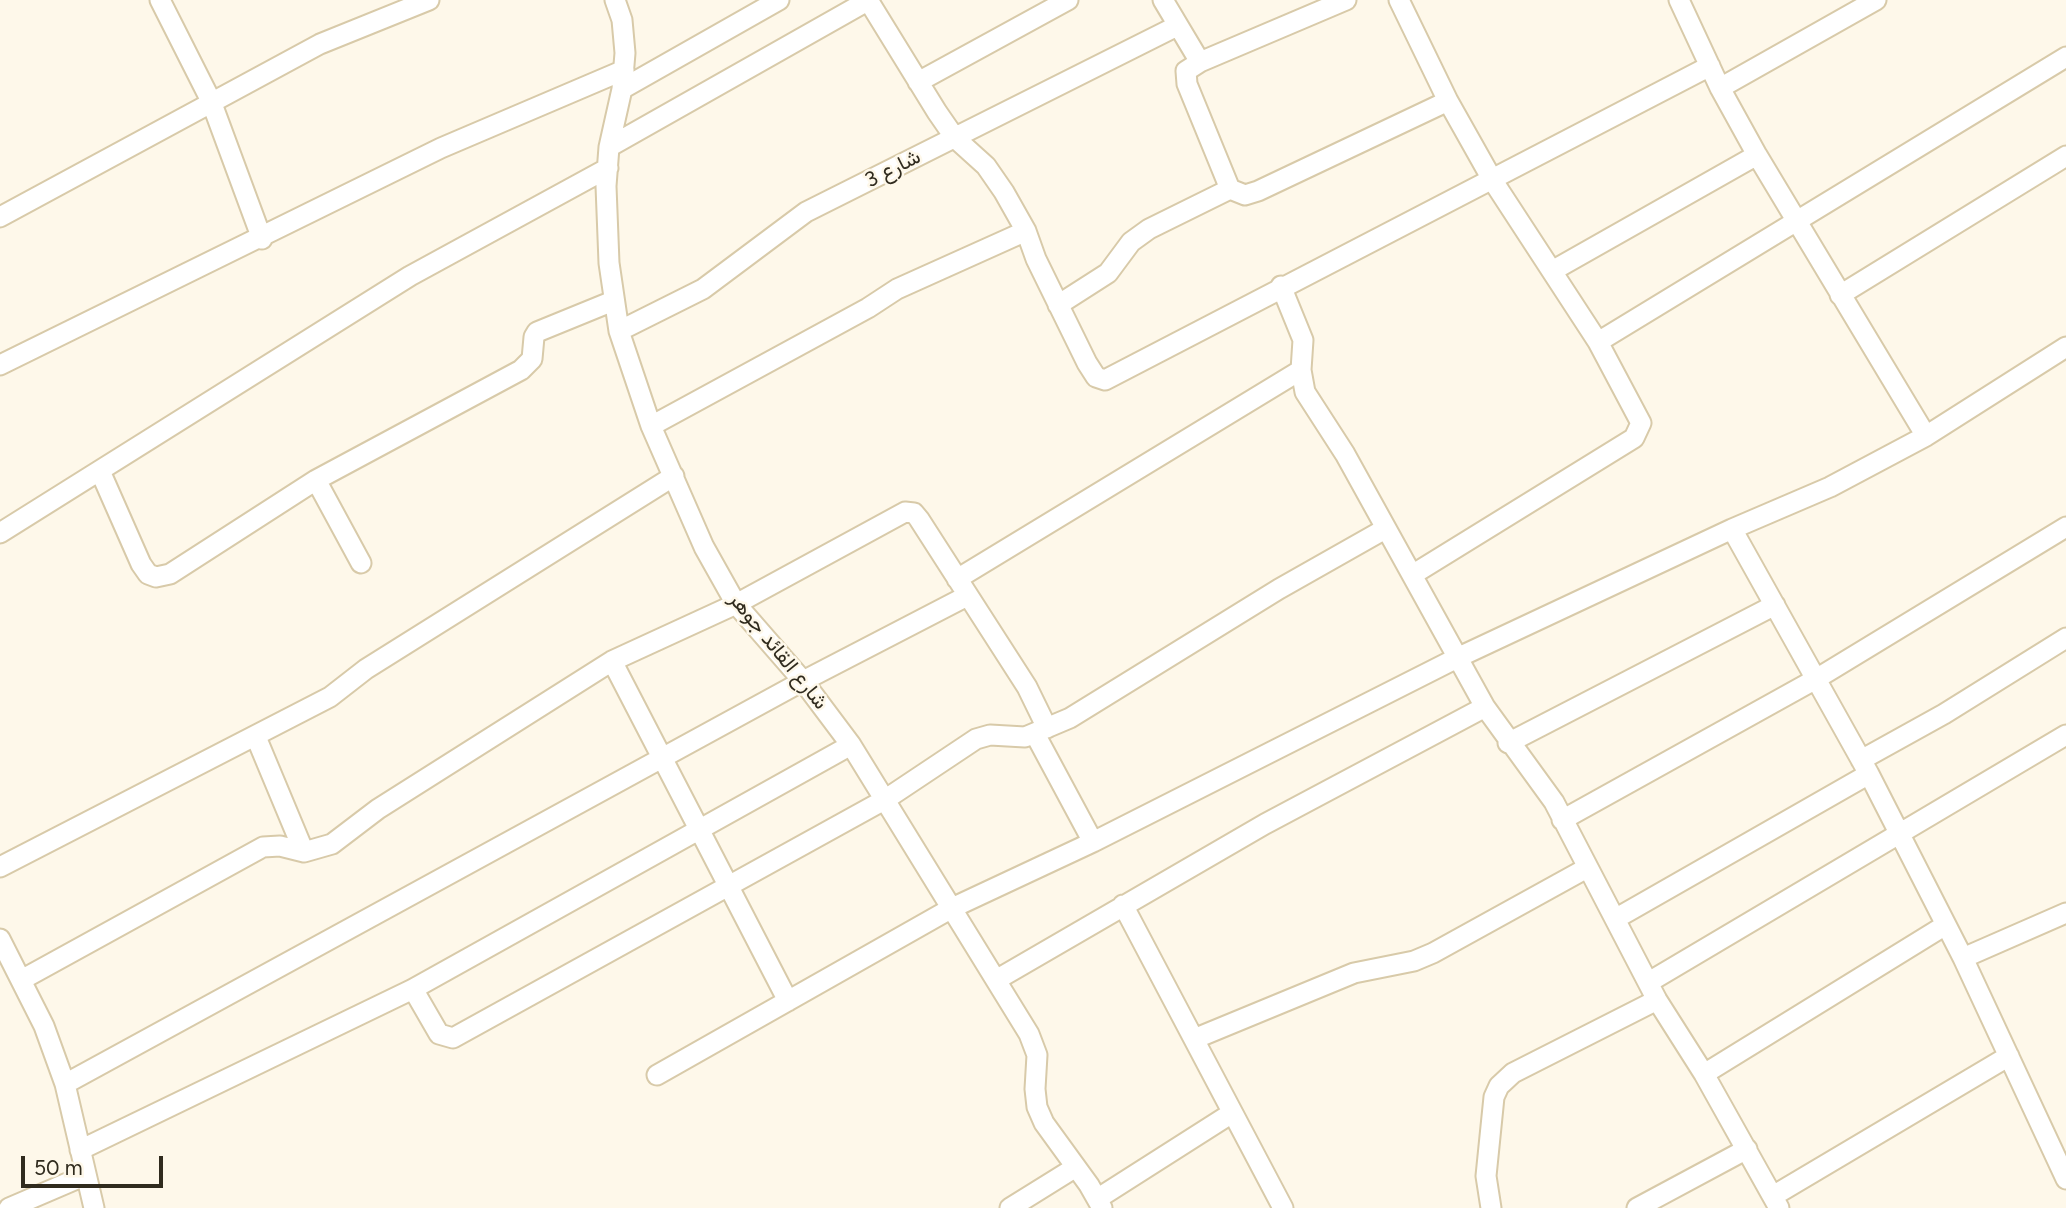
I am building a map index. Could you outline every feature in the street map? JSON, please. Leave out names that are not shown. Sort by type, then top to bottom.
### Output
[{"type":"street","points":[[160,0],[211,101],[262,239]]},
{"type":"street","points":[[0,217],[320,44],[429,0]]},
{"type":"street","name":"شارع القائد جوهر","points":[[615,0],[625,36],[623,79],[609,147],[608,168],[607,225],[613,301],[619,331],[651,426],[704,547],[736,604],[803,681],[851,745],[1035,1045],[1037,1107],[1044,1123],[1100,1203]]},
{"type":"street","points":[[0,365],[262,239],[441,148],[623,79],[779,0]]},
{"type":"street","points":[[609,147],[868,0],[955,138],[986,166],[1026,231],[1058,305],[1092,373],[1105,380],[1281,286],[1493,181],[1710,66]]},
{"type":"street","points":[[918,82],[1068,0]]},
{"type":"street","points":[[1163,0],[1200,62]]},
{"type":"street","points":[[1346,0],[1188,69],[1186,79],[1230,189],[1245,195],[1258,191],[1448,101]]},
{"type":"street","points":[[1399,0],[1448,101],[1493,181],[1598,342],[1639,414],[1639,432],[1412,575]]},
{"type":"street","points":[[1679,0],[1720,88],[1757,155],[1926,436]]},
{"type":"street","points":[[1720,88],[1876,0]]},
{"type":"street","name":"شارع 3","points":[[619,331],[703,289],[806,212],[1177,26]]},
{"type":"street","points":[[1598,342],[2066,57]]},
{"type":"street","points":[[1552,271],[1757,155]]},
{"type":"street","points":[[1840,295],[2066,156]]},
{"type":"street","points":[[0,533],[410,276],[608,168]]},
{"type":"street","points":[[1058,305],[1108,273],[1131,242],[1149,229],[1230,189]]},
{"type":"street","points":[[651,426],[868,308],[897,289],[1026,231]]},
{"type":"street","points":[[1281,286],[1303,340],[1301,370],[1305,392],[1345,454],[1485,707],[1508,743],[1534,774],[1562,820],[1657,1000],[1704,1074],[1776,1202],[2009,1056]]},
{"type":"street","points":[[100,471],[141,564],[148,573],[156,577],[170,574],[316,480],[520,370],[532,359],[537,332],[613,301]]},
{"type":"street","points":[[657,1075],[952,908],[1093,842],[1459,657],[1732,529],[1830,487],[1926,436],[2066,347]]},
{"type":"street","points":[[65,1084],[803,681],[962,587],[1301,370]]},
{"type":"street","points":[[0,867],[330,697],[366,669],[674,476]]},
{"type":"street","points":[[316,480],[360,563]]},
{"type":"street","points":[[23,979],[256,850],[280,846],[304,852],[318,851],[332,844],[378,809],[612,661],[736,604],[909,511],[919,519],[1027,687],[1041,731],[1093,842]]},
{"type":"street","points":[[1562,820],[1816,679],[2066,527]]},
{"type":"street","points":[[414,989],[439,1034],[453,1038],[886,799],[976,739],[990,735],[1041,731],[1069,718],[1279,589],[1385,528]]},
{"type":"street","points":[[1732,529],[1900,835],[1944,926],[1963,958],[2066,1180]]},
{"type":"street","points":[[1508,743],[1775,605]]},
{"type":"street","points":[[1615,919],[1865,767],[2066,638]]},
{"type":"street","points":[[612,661],[665,758],[788,1000]]},
{"type":"street","points":[[996,980],[1289,811],[1485,707]]},
{"type":"street","points":[[1648,982],[2066,736]]},
{"type":"street","points":[[256,737],[304,852]]},
{"type":"street","points":[[80,1150],[414,989],[851,745]]},
{"type":"street","points":[[1194,1039],[1354,973],[1414,961],[1433,953],[1587,868]]},
{"type":"street","points":[[1123,905],[1283,1208]]},
{"type":"street","points":[[1963,958],[2066,913]]},
{"type":"street","points":[[1704,1074],[1944,926]]},
{"type":"street","points":[[0,939],[23,979],[65,1084],[94,1208]]},
{"type":"street","points":[[1491,1208],[1486,1176],[1494,1097],[1499,1086],[1513,1073],[1657,1000]]},
{"type":"street","points":[[1100,1203],[1232,1113]]},
{"type":"street","points":[[2048,1138],[2066,1129]]},
{"type":"street","points":[[1637,1208],[1747,1149]]},
{"type":"street","points":[[1010,1208],[1076,1167]]},
{"type":"street","points":[[9,1208],[86,1175]]}]
